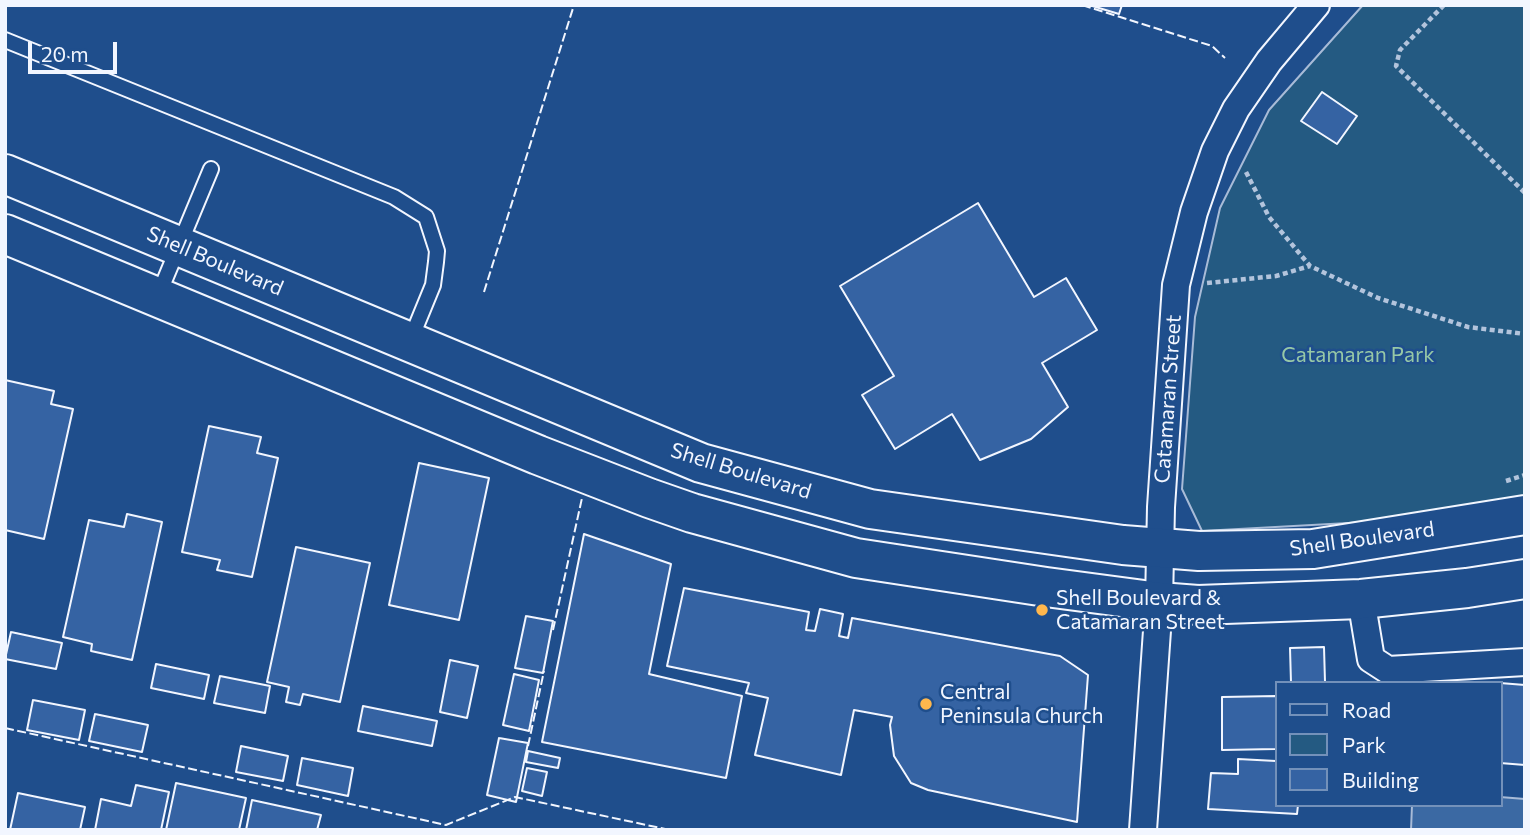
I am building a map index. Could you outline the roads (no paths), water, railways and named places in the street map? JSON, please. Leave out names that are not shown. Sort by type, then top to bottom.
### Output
[{"type":"main road","name":"Shell Boulevard","points":[[5,174],[701,463],[870,509],[1199,551],[1313,550],[1525,515]]},
{"type":"main road","points":[[5,234],[538,455],[692,513],[856,558],[1006,582],[1198,605],[1361,599],[1525,579]]},
{"type":"street","name":"Catamaran Street","points":[[1143,830],[1159,602],[1162,493],[1176,285],[1194,212],[1215,151],[1236,109],[1269,61],[1316,5]]},
{"type":"street","points":[[1361,599],[1371,659],[1388,670],[1525,662]]},
{"type":"lane","points":[[5,40],[394,197],[426,217],[437,251],[436,262],[433,285],[410,342]]},
{"type":"lane","points":[[157,297],[211,169]]},
{"type":"place","name":"Shell Boulevard & Catamaran Street","points":[[1042,610]]},
{"type":"place","name":"Central Peninsula Church","points":[[926,704]]},
{"type":"park label","name":"Catamaran Park","points":[[1358,355]]}]
